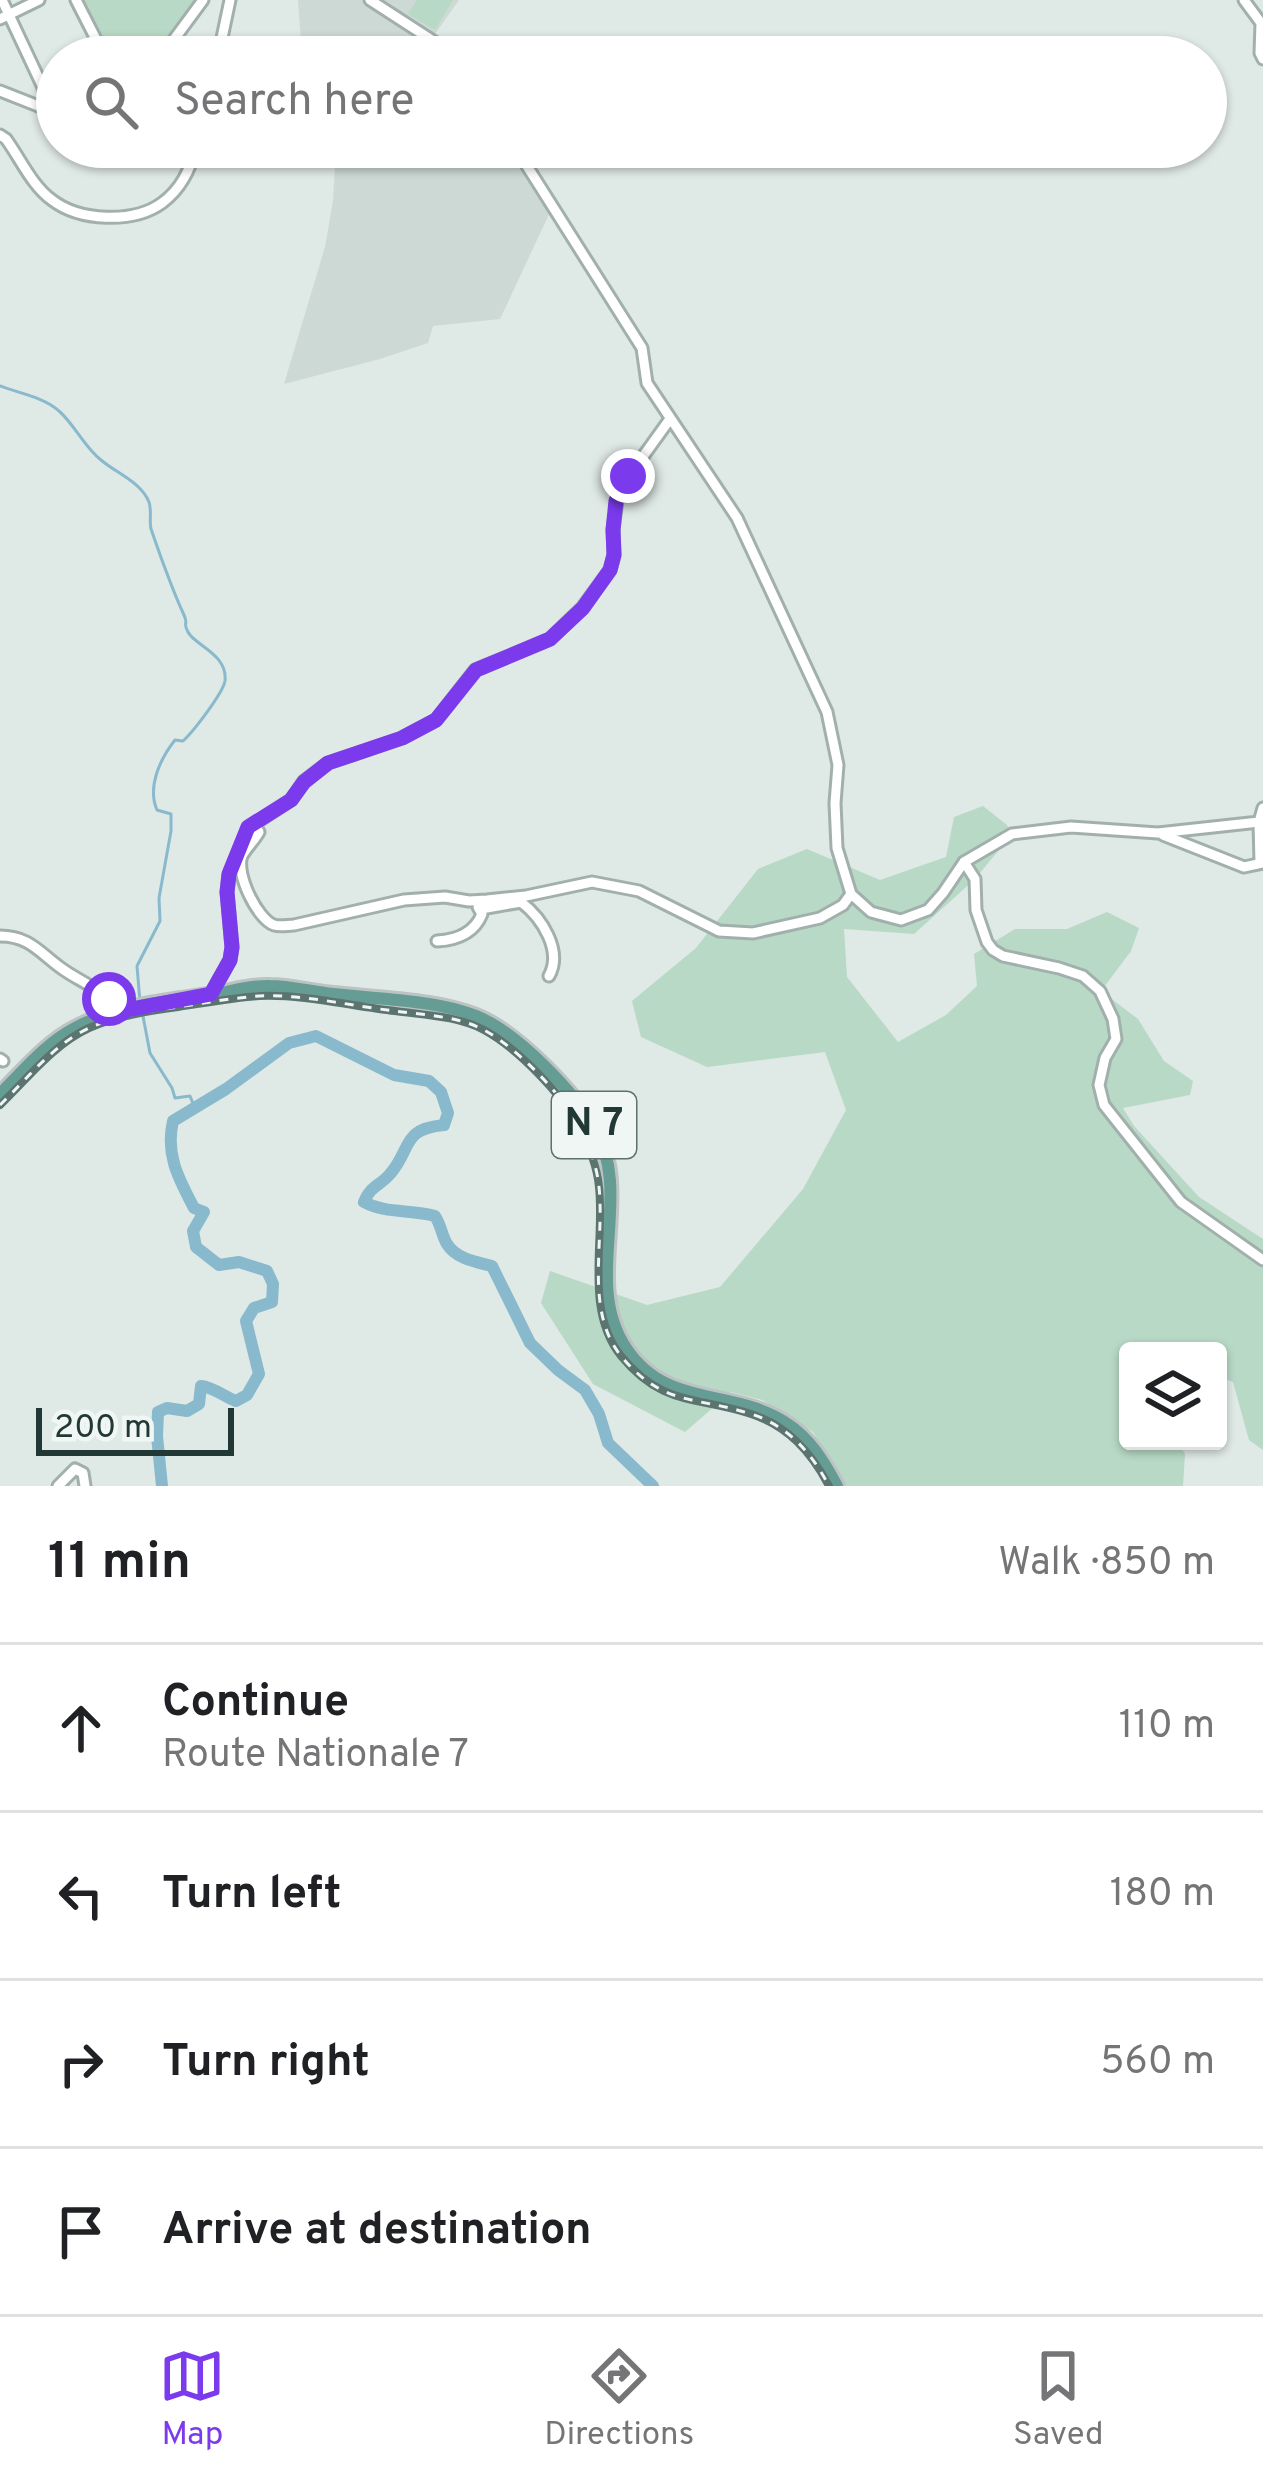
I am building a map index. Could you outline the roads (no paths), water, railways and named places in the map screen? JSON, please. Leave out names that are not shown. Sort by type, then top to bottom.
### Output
[{"type":"main road","name":"N 7","points":[[0,1094],[70,1030],[133,1007],[211,994],[268,986],[452,1008],[488,1021],[513,1037],[572,1099],[605,1149],[611,1180],[608,1298],[612,1322],[626,1348],[646,1372],[679,1390],[786,1422],[818,1452],[837,1486]]},
{"type":"street","points":[[2,0],[4,16],[36,76]]},
{"type":"street","points":[[4,16],[39,0]]},
{"type":"street","points":[[76,0],[94,36]]},
{"type":"street","points":[[176,36],[203,0]]},
{"type":"street","points":[[222,36],[230,0]]},
{"type":"street","points":[[370,0],[429,36]]},
{"type":"street","points":[[1244,0],[1261,23],[1263,59]]},
{"type":"street","points":[[0,91],[36,105]]},
{"type":"street","points":[[0,135],[53,202],[106,218],[159,206],[184,181],[189,168]]},
{"type":"street","points":[[528,168],[642,348],[647,383],[737,518],[827,712],[838,765],[837,848],[851,894],[871,912],[901,920],[928,910],[964,862],[1012,834],[1071,827],[1158,833],[1259,822]]},
{"type":"street","points":[[211,994],[230,960],[227,892],[244,833],[291,800],[328,763],[402,738],[436,720],[476,670],[550,639],[583,608],[610,570],[621,487],[670,418]]},
{"type":"street","points":[[1158,833],[1244,867],[1262,863],[1259,822],[1263,808]]},
{"type":"street","points":[[254,824],[259,832],[242,857],[243,879],[266,921],[294,925],[404,900],[445,897],[482,909],[521,902],[544,930],[555,956],[549,976]]},
{"type":"street","points":[[964,862],[975,879],[976,910],[993,950],[1083,976],[1100,991],[1113,1019],[1115,1039],[1099,1084],[1104,1105],[1181,1202],[1263,1260]]},
{"type":"street","points":[[469,902],[592,882],[639,891],[733,934],[820,918],[851,894]]},
{"type":"street","points":[[437,941],[463,936],[479,922],[482,909]]},
{"type":"street","points":[[0,936],[17,936],[37,946],[63,970],[109,999],[116,1012]]},
{"type":"street","points":[[58,1486],[75,1469],[83,1473],[86,1486]]},
{"type":"waterway","points":[[0,386],[53,406],[95,455],[145,495],[151,529],[186,629],[225,672],[213,703],[183,741],[175,740],[157,774],[154,801],[157,810],[171,814],[171,831],[159,898],[160,921],[137,966],[140,1002]]},
{"type":"waterway","points":[[142,1011],[150,1053],[175,1098],[190,1096],[194,1106]]},
{"type":"waterway","points":[[162,1486],[158,1412],[167,1408],[187,1411],[199,1404],[201,1386],[236,1401],[247,1395],[259,1374],[246,1321],[254,1308],[272,1302],[273,1284],[267,1271],[239,1262],[219,1265],[196,1247],[193,1231],[204,1212],[194,1208],[175,1166],[173,1121],[289,1043],[316,1036],[394,1075],[429,1081],[441,1092],[448,1113],[444,1125],[414,1136],[397,1165],[364,1202],[435,1216],[451,1249],[492,1266],[530,1343],[585,1390],[608,1443],[653,1486]]},
{"type":"railway","points":[[0,1105],[76,1035],[110,1020],[156,1010],[276,996],[474,1025],[538,1073],[562,1100],[586,1141],[599,1187],[599,1297],[610,1338],[621,1356],[666,1392],[751,1414],[776,1426],[806,1451],[829,1486]]}]
